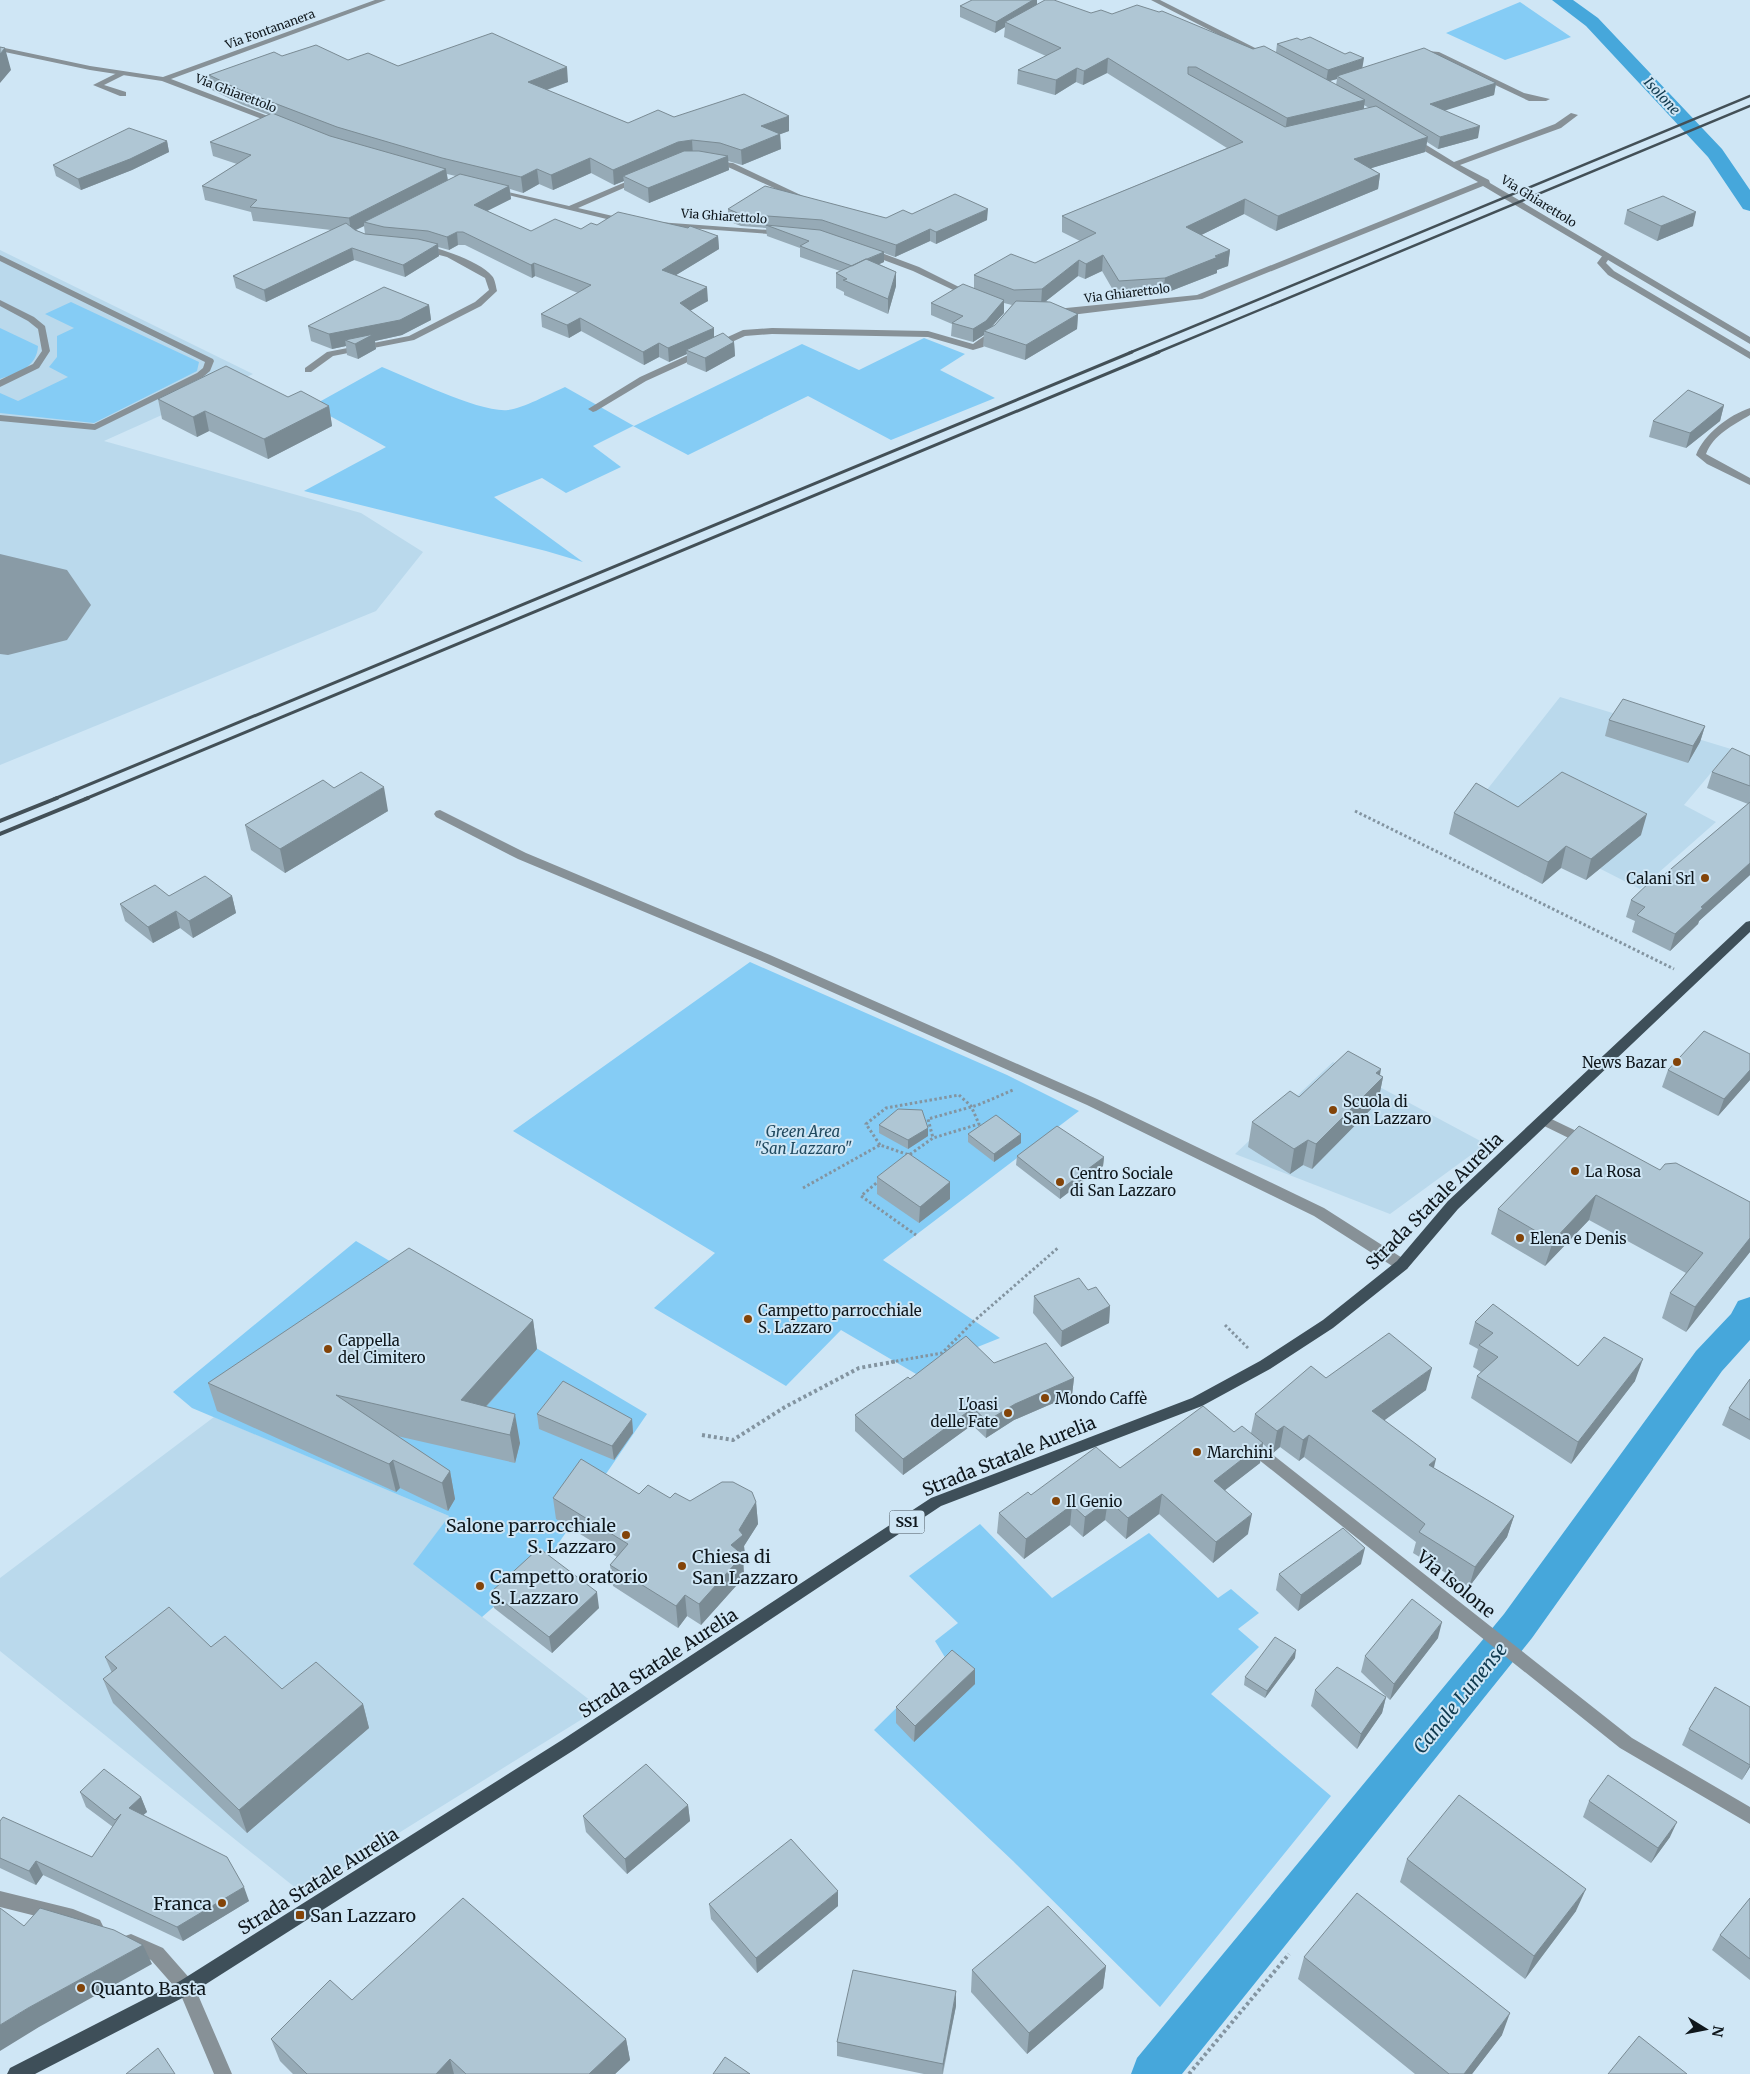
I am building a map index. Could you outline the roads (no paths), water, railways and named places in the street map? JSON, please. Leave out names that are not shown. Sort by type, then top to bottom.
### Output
[{"type":"main road","name":"Strada Statale Aurelia","points":[[16,2074],[186,1987],[575,1740],[936,1502],[1197,1402],[1265,1365],[1328,1324],[1402,1265],[1453,1205],[1750,926]]},
{"type":"street","name":"Via Fontananera","points":[[164,79],[382,0]]},
{"type":"street","points":[[1155,0],[1273,60]]},
{"type":"street","name":"Via Ghiarettolo","points":[[0,49],[164,79],[286,126]]},
{"type":"street","points":[[1408,59],[1427,53],[1436,54],[1521,95],[1532,99],[1546,99]]},
{"type":"street","points":[[123,94],[97,85],[124,73]]},
{"type":"street","points":[[1453,165],[1558,126],[1574,115]]},
{"type":"street","points":[[1405,136],[1453,165],[1486,182]]},
{"type":"street","points":[[701,160],[730,165],[802,198]]},
{"type":"street","points":[[569,209],[648,176]]},
{"type":"street","name":"Via Ghiarettolo","points":[[1051,312],[1071,312],[1199,297],[1486,182],[1606,257],[1750,342]]},
{"type":"street","points":[[482,188],[615,220],[635,222]]},
{"type":"street","name":"Via Ghiarettolo","points":[[655,224],[796,234]]},
{"type":"street","points":[[308,370],[330,354],[411,338],[478,304],[493,291],[489,277],[474,267],[446,253],[416,247]]},
{"type":"street","points":[[855,247],[916,270],[980,298]]},
{"type":"street","points":[[1606,257],[1601,264],[1611,273],[1750,356]]},
{"type":"street","points":[[0,258],[210,361],[207,368],[200,375],[94,427],[0,418]]},
{"type":"street","points":[[0,303],[31,319],[42,328],[46,351],[36,366],[0,384]]},
{"type":"street","points":[[593,409],[643,378],[743,333],[772,331],[928,334],[973,347],[980,345],[1004,322]]},
{"type":"street","points":[[1750,411],[1712,437],[1703,448],[1702,455],[1710,462],[1750,482]]},
{"type":"street","points":[[440,814],[522,856],[766,958],[1039,1079],[1245,1174],[1319,1212],[1402,1265]]},
{"type":"street","points":[[1543,1120],[1601,1149]]},
{"type":"street","points":[[1197,1402],[1212,1415]]},
{"type":"street","name":"Via Isolone","points":[[1236,1433],[1513,1656],[1626,1743],[1750,1816]]},
{"type":"street","points":[[0,1899],[73,1917],[158,1954],[186,1987],[223,2074]]},
{"type":"waterway","name":"Isolone","points":[[1561,0],[1592,22],[1715,153],[1750,205]]},
{"type":"waterway","name":"Canale Lunense","points":[[1153,2074],[1518,1626],[1709,1361],[1745,1322],[1750,1311]]},
{"type":"railway","points":[[1129,353],[1750,96]]},
{"type":"railway","points":[[1156,353],[1750,106]]},
{"type":"railway","points":[[54,799],[1132,352]]},
{"type":"railway","points":[[85,799],[1159,352]]},
{"type":"railway","points":[[0,821],[57,798]]},
{"type":"railway","points":[[0,834],[88,798]]},
{"type":"place","name":"Calani Srl","points":[[1705,878]]},
{"type":"place","name":"News Bazar","points":[[1677,1062]]},
{"type":"place","name":"Scuola di San Lazzaro","points":[[1333,1110]]},
{"type":"place","name":"La Rosa","points":[[1575,1171]]},
{"type":"place","name":"Centro Sociale di San Lazzaro","points":[[1060,1182]]},
{"type":"place","name":"Elena e Denis","points":[[1520,1238]]},
{"type":"place","name":"Campetto parrocchiale S. Lazzaro","points":[[748,1319]]},
{"type":"place","name":"Cappella del Cimitero","points":[[328,1349]]},
{"type":"place","name":"Mondo Caffè","points":[[1045,1398]]},
{"type":"place","name":"L'oasi delle Fate","points":[[1008,1413]]},
{"type":"place","name":"Marchini","points":[[1197,1452]]},
{"type":"place","name":"Il Genio","points":[[1056,1501]]},
{"type":"place","name":"Salone parrocchiale S. Lazzaro","points":[[626,1535]]},
{"type":"place","name":"Chiesa di San Lazzaro","points":[[682,1566]]},
{"type":"place","name":"Campetto oratorio S. Lazzaro","points":[[480,1586]]},
{"type":"place","name":"Franca","points":[[222,1903]]},
{"type":"place","name":"San Lazzaro","points":[[300,1915]]},
{"type":"place","name":"Quanto Basta","points":[[81,1988]]},
{"type":"park label","name":"Green Area \"San Lazzaro\"","points":[[803,1140]]}]
